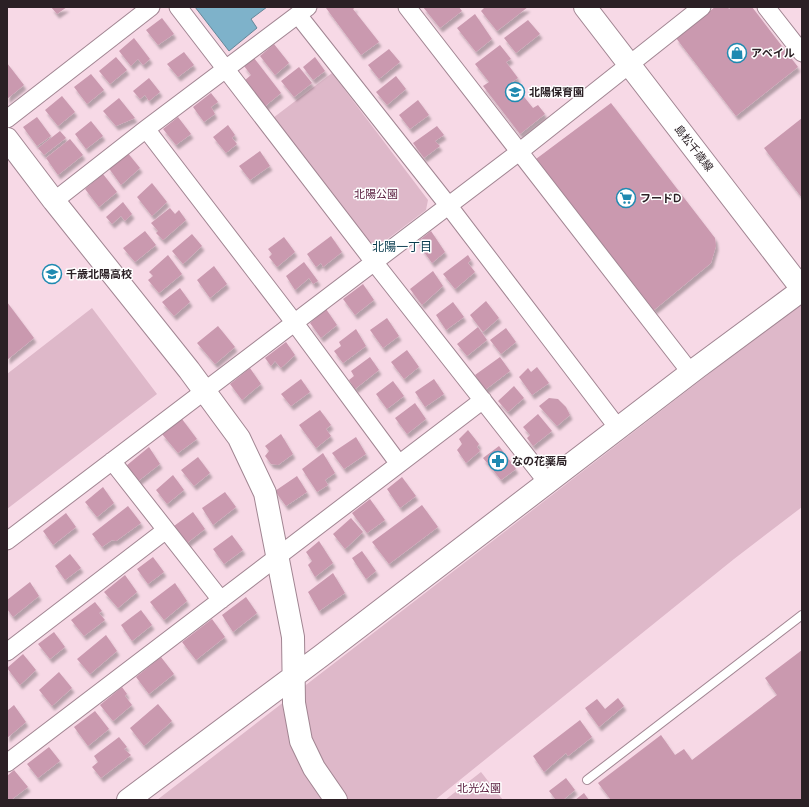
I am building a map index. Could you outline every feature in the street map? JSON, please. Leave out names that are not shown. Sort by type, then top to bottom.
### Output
[{"type":"street","points":[[7,119],[150,7]]},
{"type":"street","points":[[178,7],[374,262],[547,482]]},
{"type":"street","points":[[407,7],[691,373]]},
{"type":"street","name":"島松千歳線","points":[[585,7],[802,289]]},
{"type":"street","points":[[7,541],[519,152],[630,66],[702,7]]},
{"type":"street","points":[[766,7],[802,53]]},
{"type":"street","points":[[54,201],[146,129],[303,11],[448,205],[618,428]]},
{"type":"street","points":[[146,129],[294,322],[399,464]]},
{"type":"street","points":[[7,139],[54,201],[204,390],[239,438],[264,493],[293,637],[294,703],[301,741],[314,768],[336,800]]},
{"type":"street","points":[[128,800],[802,289]]},
{"type":"street","points":[[7,763],[483,400]]},
{"type":"street","points":[[112,461],[221,600]]},
{"type":"street","points":[[7,652],[166,530]]},
{"type":"lane","points":[[587,780],[802,615]]},
{"type":"green space","name":"北陽公園","points":[[332,73],[428,200],[426,210],[377,247],[368,247],[273,118]]},
{"type":"green space","points":[[802,302],[802,507],[734,559],[435,800],[157,800]]},
{"type":"green space","points":[[92,308],[157,394],[7,509],[7,374]]},
{"type":"green space","name":"北光公園","points":[[481,772],[503,800],[445,800]]},
{"type":"water","points":[[195,7],[267,7],[251,19],[257,28],[229,51]]},
{"type":"building","points":[[51,7],[67,7],[57,14]]},
{"type":"building","points":[[356,7],[353,9],[379,42],[361,55],[326,8]]},
{"type":"building","points":[[423,7],[459,7],[462,11],[440,28]]},
{"type":"building","points":[[485,7],[528,7],[497,31],[481,11]]},
{"type":"building","name":"アベイル","points":[[715,7],[728,7],[729,9],[731,7],[752,7],[798,67],[736,116],[676,38]]},
{"type":"building","points":[[475,14],[492,39],[476,52],[457,28]]},
{"type":"building","points":[[162,18],[174,34],[158,45],[146,30]]},
{"type":"building","points":[[528,20],[540,34],[516,53],[504,38]]},
{"type":"building","points":[[134,38],[150,59],[143,65],[138,59],[131,66],[119,51]]},
{"type":"building","points":[[274,44],[289,63],[275,75],[260,56]]},
{"type":"building","points":[[500,45],[511,59],[506,62],[518,78],[512,82],[533,108],[538,105],[545,114],[520,134],[483,86],[489,82],[475,64]]},
{"type":"building","points":[[389,49],[400,62],[379,79],[368,65]]},
{"type":"building","points":[[184,52],[194,65],[178,77],[167,64]]},
{"type":"building","points":[[116,57],[127,70],[110,84],[99,71]]},
{"type":"building","points":[[315,57],[325,71],[313,80],[303,67]]},
{"type":"building","points":[[254,58],[281,93],[264,107],[244,81],[251,75],[244,66]]},
{"type":"building","points":[[7,63],[24,85],[7,99]]},
{"type":"building","points":[[299,67],[312,83],[294,97],[281,81]]},
{"type":"building","points":[[91,74],[104,90],[87,104],[74,87]]},
{"type":"building","points":[[396,76],[406,89],[387,105],[376,92]]},
{"type":"building","points":[[149,78],[160,92],[149,101],[145,95],[140,99],[133,91]]},
{"type":"building","points":[[211,93],[218,102],[211,107],[215,114],[204,122],[193,107]]},
{"type":"building","points":[[62,96],[75,112],[58,126],[45,110]]},
{"type":"building","points":[[119,98],[135,118],[116,126],[103,111]]},
{"type":"building","points":[[418,100],[429,115],[410,129],[399,115]]},
{"type":"building","name":"フードD","points":[[611,103],[715,238],[716,246],[711,263],[654,310],[536,159]]},
{"type":"building","points":[[37,117],[51,136],[37,146],[23,127]]},
{"type":"building","points":[[178,117],[191,134],[176,145],[163,129]]},
{"type":"building","points":[[802,118],[802,198],[764,148]]},
{"type":"building","points":[[91,121],[103,136],[86,149],[75,134]]},
{"type":"building","points":[[228,125],[235,135],[232,138],[237,144],[226,153],[213,137]]},
{"type":"building","points":[[437,126],[444,135],[435,141],[440,146],[424,158],[413,143]]},
{"type":"building","points":[[60,131],[66,138],[44,155],[38,148]]},
{"type":"building","points":[[70,139],[83,155],[58,175],[46,158]]},
{"type":"building","points":[[260,151],[270,166],[250,180],[239,166]]},
{"type":"building","points":[[127,152],[140,168],[121,185],[108,167]]},
{"type":"building","points":[[103,174],[117,192],[99,207],[85,189]]},
{"type":"building","points":[[152,183],[167,202],[152,216],[137,197]]},
{"type":"building","points":[[123,202],[132,214],[125,221],[121,216],[112,224],[106,217]]},
{"type":"building","points":[[170,208],[175,214],[179,210],[186,220],[163,240],[156,233],[158,231],[151,223]]},
{"type":"building","points":[[145,231],[156,245],[135,262],[123,248]]},
{"type":"building","points":[[431,231],[445,252],[432,263],[417,242]]},
{"type":"building","points":[[192,234],[202,246],[183,264],[172,251]]},
{"type":"building","points":[[331,236],[342,252],[323,267],[321,263],[316,267],[307,254]]},
{"type":"building","points":[[284,237],[295,252],[277,267],[269,257],[272,254],[268,249]]},
{"type":"building","points":[[168,255],[182,274],[159,293],[148,280],[153,276],[149,272]]},
{"type":"building","points":[[468,255],[471,260],[468,263],[475,272],[455,289],[443,274]]},
{"type":"building","points":[[304,262],[318,281],[313,284],[309,278],[295,290],[286,276]]},
{"type":"building","points":[[214,266],[227,284],[210,298],[197,280]]},
{"type":"building","points":[[433,271],[443,286],[422,305],[410,289]]},
{"type":"building","points":[[363,284],[374,300],[355,315],[343,299]]},
{"type":"building","points":[[180,288],[190,302],[174,316],[162,302]]},
{"type":"building","points":[[486,301],[499,318],[483,332],[470,315]]},
{"type":"building","points":[[7,302],[34,338],[7,360]]},
{"type":"building","points":[[453,302],[464,317],[446,330],[436,315]]},
{"type":"building","points":[[326,309],[337,325],[321,338],[310,323]]},
{"type":"building","points":[[387,318],[399,336],[383,348],[370,330]]},
{"type":"building","points":[[218,326],[235,347],[215,364],[197,343]]},
{"type":"building","points":[[478,327],[487,340],[467,356],[457,344]]},
{"type":"building","points":[[506,328],[516,342],[501,354],[490,340]]},
{"type":"building","points":[[356,329],[366,346],[343,363],[334,351],[341,346],[339,342]]},
{"type":"building","points":[[286,342],[295,355],[281,368],[275,361],[271,366],[265,358]]},
{"type":"building","points":[[407,350],[419,367],[404,379],[391,362]]},
{"type":"building","points":[[370,357],[379,370],[355,389],[349,380],[354,376],[351,371]]},
{"type":"building","points":[[500,357],[510,371],[485,390],[475,375]]},
{"type":"building","points":[[537,367],[549,383],[532,395],[519,377],[528,368],[531,372]]},
{"type":"building","points":[[250,368],[261,384],[242,400],[230,384]]},
{"type":"building","points":[[301,379],[310,392],[291,406],[281,394]]},
{"type":"building","points":[[434,379],[444,394],[425,407],[415,392]]},
{"type":"building","points":[[393,381],[404,396],[387,409],[376,394]]},
{"type":"building","points":[[514,386],[524,398],[508,412],[498,401]]},
{"type":"building","points":[[549,398],[558,399],[566,407],[570,415],[557,426],[539,406]]},
{"type":"building","points":[[415,403],[426,419],[407,434],[395,418]]},
{"type":"building","points":[[320,410],[331,425],[326,429],[331,436],[316,448],[299,425]]},
{"type":"building","points":[[538,414],[552,431],[533,446],[527,438],[530,435],[523,427]]},
{"type":"building","points":[[182,419],[197,439],[178,453],[162,434]]},
{"type":"building","points":[[468,430],[479,444],[477,447],[480,451],[466,463],[457,450],[462,444],[459,439]]},
{"type":"building","points":[[281,434],[293,454],[278,465],[271,464],[265,456],[269,451],[265,446]]},
{"type":"building","points":[[356,437],[366,454],[344,469],[332,453]]},
{"type":"building","points":[[499,446],[516,469],[501,480],[483,458]]},
{"type":"building","points":[[149,447],[160,464],[137,482],[126,466]]},
{"type":"building","points":[[323,453],[335,473],[325,480],[328,485],[317,492],[302,469]]},
{"type":"building","points":[[198,457],[210,473],[194,486],[181,470]]},
{"type":"building","points":[[173,475],[184,490],[167,504],[156,490]]},
{"type":"building","points":[[297,476],[307,492],[286,506],[275,491]]},
{"type":"building","points":[[402,477],[416,496],[400,508],[387,489]]},
{"type":"building","points":[[103,487],[114,503],[97,517],[85,502]]},
{"type":"building","points":[[225,492],[236,507],[213,525],[202,508]]},
{"type":"building","points":[[370,499],[385,520],[367,533],[352,513]]},
{"type":"building","points":[[422,505],[438,527],[389,564],[372,542]]},
{"type":"building","points":[[128,506],[141,523],[116,541],[112,540],[102,547],[92,534]]},
{"type":"building","points":[[193,512],[205,529],[187,543],[174,526]]},
{"type":"building","points":[[66,513],[76,527],[53,545],[43,531]]},
{"type":"building","points":[[351,518],[363,532],[345,549],[333,534]]},
{"type":"building","points":[[232,535],[243,550],[224,564],[213,549]]},
{"type":"building","points":[[319,541],[333,563],[315,577],[308,565],[312,561],[306,552]]},
{"type":"building","points":[[362,551],[376,571],[366,579],[352,558]]},
{"type":"building","points":[[70,554],[81,568],[65,580],[55,566]]},
{"type":"building","points":[[153,557],[164,572],[148,584],[137,569]]},
{"type":"building","points":[[333,573],[345,593],[319,611],[308,592]]},
{"type":"building","points":[[125,575],[137,592],[118,608],[104,592]]},
{"type":"building","points":[[30,582],[39,596],[13,617],[7,609],[7,600]]},
{"type":"building","points":[[175,583],[187,601],[164,620],[150,602]]},
{"type":"building","points":[[246,597],[257,613],[233,632],[222,615]]},
{"type":"building","points":[[95,602],[102,611],[99,613],[105,620],[84,636],[71,620]]},
{"type":"building","points":[[141,610],[152,625],[132,641],[121,625]]},
{"type":"building","points":[[212,619],[225,637],[196,660],[182,642]]},
{"type":"building","points":[[54,632],[65,647],[50,659],[38,644]]},
{"type":"building","points":[[106,635],[117,651],[90,674],[77,659]]},
{"type":"building","points":[[802,650],[802,800],[611,800],[598,783],[661,735],[675,755],[684,749],[692,760],[777,695],[765,678]]},
{"type":"building","points":[[23,654],[36,670],[20,685],[7,668]]},
{"type":"building","points":[[161,657],[174,674],[149,694],[136,677]]},
{"type":"building","points":[[59,672],[72,688],[52,706],[39,690]]},
{"type":"building","points":[[122,687],[127,694],[125,696],[132,705],[113,721],[100,705]]},
{"type":"building","points":[[618,698],[624,706],[599,727],[585,708],[597,699],[605,709]]},
{"type":"building","points":[[158,704],[172,721],[144,746],[130,728]]},
{"type":"building","points":[[14,705],[26,722],[7,738],[7,711]]},
{"type":"building","points":[[95,711],[109,729],[88,746],[74,727]]},
{"type":"building","points":[[580,720],[592,737],[568,756],[566,753],[544,772],[533,756]]},
{"type":"building","points":[[119,737],[127,747],[124,749],[131,755],[101,778],[92,767],[98,762],[94,756]]},
{"type":"building","points":[[49,747],[60,761],[38,778],[27,764]]},
{"type":"building","points":[[14,770],[28,787],[11,800],[8,800],[7,776]]},
{"type":"building","points":[[566,778],[575,790],[563,800],[556,800],[549,791]]},
{"type":"building","points":[[584,793],[589,800],[575,800]]},
{"type":"place","name":"アベイル","points":[[737,53]]},
{"type":"place","name":"北陽保育園","points":[[515,92]]},
{"type":"place","name":"フードD","points":[[626,198]]},
{"type":"place","name":"千歳北陽高校","points":[[52,274]]},
{"type":"place","name":"なの花薬局","points":[[498,461]]},
{"type":"district","name":"北陽一丁目","points":[[402,247]]}]
